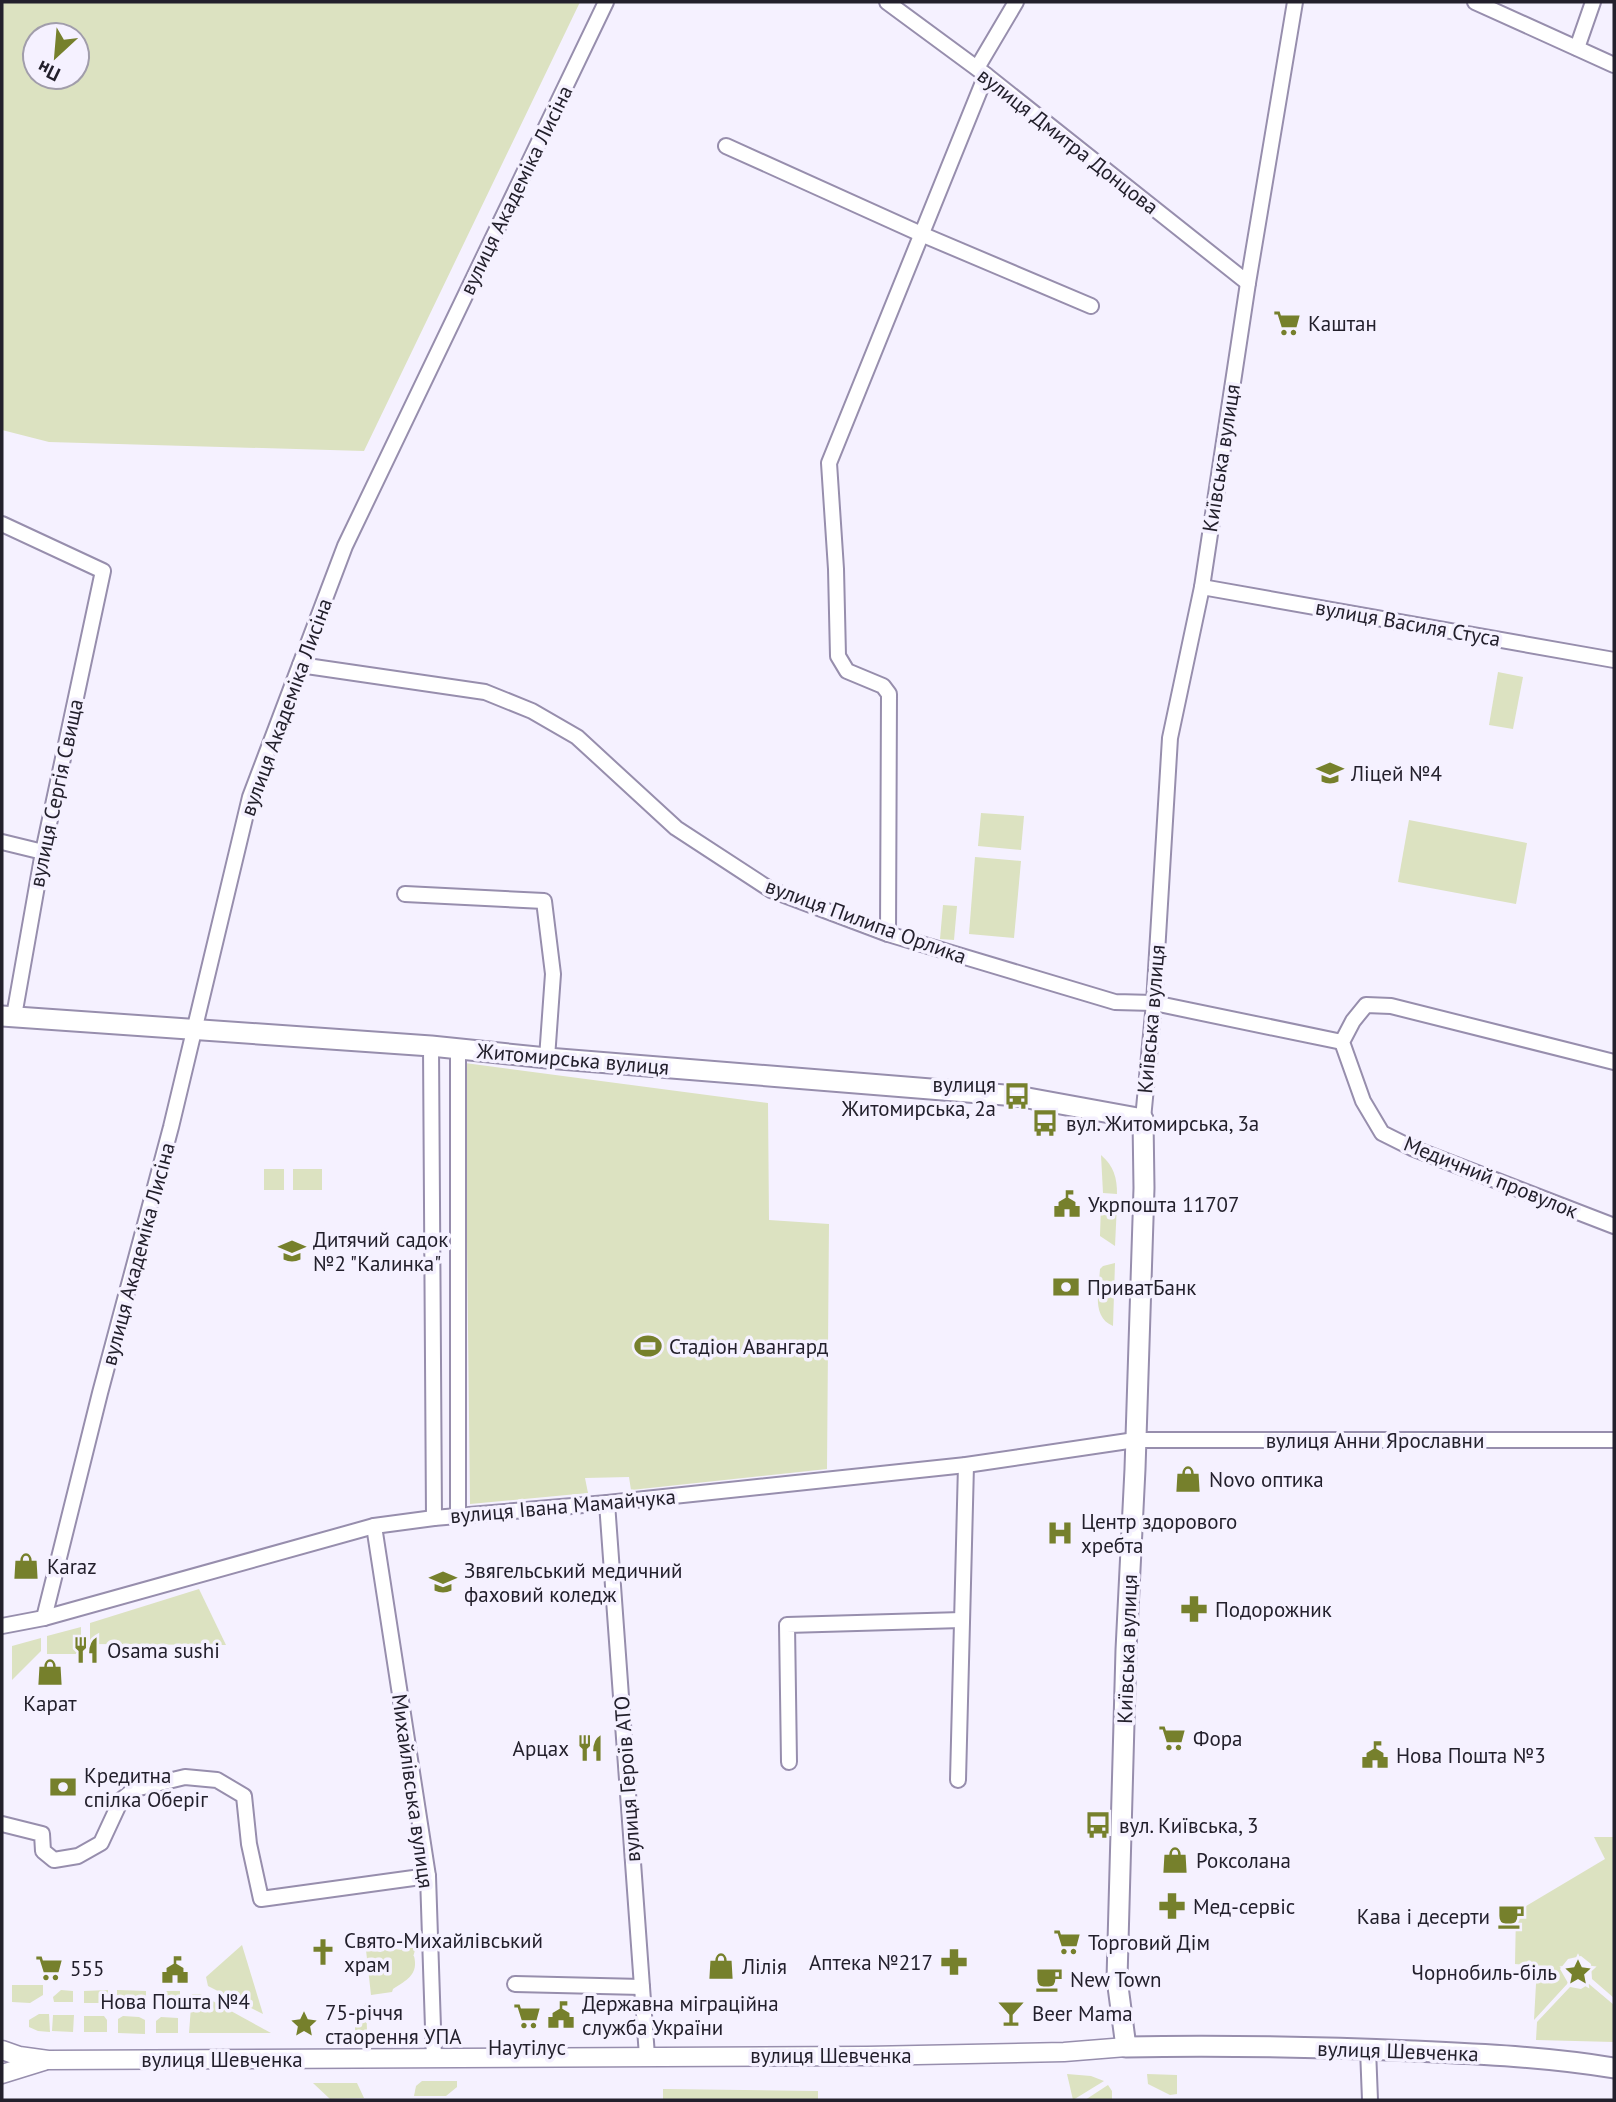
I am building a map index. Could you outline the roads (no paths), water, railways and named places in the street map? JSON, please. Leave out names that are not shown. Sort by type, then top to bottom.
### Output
[{"type":"main road","name":"Житомирська вулиця","points":[[8,1016],[431,1046],[1017,1096],[1143,1119]]},
{"type":"main road","name":"Київська вулиця","points":[[1126,2047],[1117,1979],[1126,1650],[1144,1188],[1143,1119]]},
{"type":"main road","name":"вулиця Шевченка","points":[[1126,2047],[1368,2049],[1490,2055],[1614,2068]]},
{"type":"street","name":"вулиця Академіка Лисіна","points":[[44,1618],[100,1393],[145,1232],[250,797],[345,546],[606,2]]},
{"type":"street","name":"вулиця Дмитра Донцова","points":[[887,2],[981,72],[1248,283]]},
{"type":"street","points":[[888,933],[889,695],[883,686],[847,671],[838,656],[829,463],[921,234],[981,72],[1016,2]]},
{"type":"street","name":"Київська вулиця","points":[[1143,1119],[1154,1003],[1170,738],[1202,587],[1248,283],[1295,2]]},
{"type":"street","points":[[1475,2],[1614,65]]},
{"type":"street","points":[[1577,48],[1593,2]]},
{"type":"street","points":[[726,146],[921,234],[1091,306]]},
{"type":"street","name":"вулиця Сергія Свища","points":[[2,524],[103,570],[8,1016]]},
{"type":"street","name":"вулиця Василя Стуса","points":[[1202,587],[1614,660]]},
{"type":"street","name":"вулиця Пилипа Орлика","points":[[300,665],[485,692],[532,711],[577,737],[676,828],[771,890],[888,933],[1115,1002],[1154,1003]]},
{"type":"street","points":[[2,842],[43,852]]},
{"type":"street","points":[[405,894],[544,901],[553,974],[547,1058]]},
{"type":"street","points":[[1154,1003],[1342,1042],[1366,1004],[1391,1006],[1614,1062]]},
{"type":"street","name":"Медичний провулок","points":[[1342,1042],[1363,1101],[1382,1133],[1412,1148],[1614,1226]]},
{"type":"street","points":[[431,1046],[434,1517]]},
{"type":"street","points":[[458,1049],[458,1516]]},
{"type":"street","name":"вулиця Івана Мамайчука","points":[[2,1626],[44,1618],[374,1526],[434,1517],[607,1503],[966,1465],[1135,1440]]},
{"type":"street","name":"вулиця Анни Ярославни","points":[[1135,1440],[1614,1440]]},
{"type":"street","points":[[957,1780],[966,1465]]},
{"type":"street","name":"вулиця Героїв АТО","points":[[607,1503],[647,2056]]},
{"type":"street","name":"Михайлівська вулиця","points":[[374,1526],[428,1876],[434,2058]]},
{"type":"street","points":[[789,1762],[787,1625],[962,1620]]},
{"type":"street","points":[[2,1824],[42,1834],[43,1851],[54,1860],[78,1856],[101,1843],[121,1800],[135,1789],[185,1777],[217,1780],[244,1796],[249,1844],[261,1899],[428,1876]]},
{"type":"street","points":[[515,1984],[642,1987]]},
{"type":"street","name":"вулиця Шевченка","points":[[2,2050],[19,2056],[48,2060],[867,2056],[1064,2052],[1126,2047]]},
{"type":"street","points":[[1368,2049],[1370,2100]]},
{"type":"street","points":[[2,2056],[2,2067]]},
{"type":"street","name":"вулиця Шевченка","points":[[2,2074],[48,2060]]},
{"type":"place","name":"Каштан","points":[[1287,323]]},
{"type":"place","name":"Ліцей №4","points":[[1330,773]]},
{"type":"place","name":"вулиця Житомирська, 2а","points":[[1017,1096]]},
{"type":"place","name":"вул. Житомирська, 3а","points":[[1045,1123]]},
{"type":"place","name":"Укрпошта 11707","points":[[1067,1204]]},
{"type":"place","name":"Дитячий садок №2 \"Калинка\"","points":[[292,1251]]},
{"type":"place","name":"ПриватБанк","points":[[1066,1287]]},
{"type":"place","name":"Стадіон Авангард","points":[[648,1346]]},
{"type":"place","name":"Novo оптика","points":[[1188,1479]]},
{"type":"place","name":"Центр здорового хребта","points":[[1060,1533]]},
{"type":"place","name":"Karaz","points":[[26,1566]]},
{"type":"place","name":"Звягельський медичний фаховий коледж","points":[[443,1582]]},
{"type":"place","name":"Подорожник","points":[[1194,1609]]},
{"type":"place","name":"Osama sushi","points":[[86,1650]]},
{"type":"place","name":"Карат","points":[[50,1672]]},
{"type":"place","name":"Фора","points":[[1172,1738]]},
{"type":"place","name":"Арцах","points":[[590,1748]]},
{"type":"place","name":"Нова Пошта №3","points":[[1375,1755]]},
{"type":"place","name":"Кредитна спілка Оберіг","points":[[63,1787]]},
{"type":"place","name":"вул. Київська, 3","points":[[1098,1825]]},
{"type":"place","name":"Роксолана","points":[[1175,1860]]},
{"type":"place","name":"Мед-сервіс","points":[[1172,1906]]},
{"type":"place","name":"Кава і десерти","points":[[1511,1916]]},
{"type":"place","name":"Торговий Дім","points":[[1067,1942]]},
{"type":"place","name":"Свято-Михайлiвський храм","points":[[323,1952]]},
{"type":"place","name":"Аптека №217","points":[[954,1962]]},
{"type":"place","name":"Лілія","points":[[721,1966]]},
{"type":"place","name":"555","points":[[49,1968]]},
{"type":"place","name":"Нова Пошта №4","points":[[175,1970]]},
{"type":"place","name":"Чорнобиль-біль","points":[[1578,1972]]},
{"type":"place","name":"New Town","points":[[1049,1979]]},
{"type":"place","name":"Beer Mama","points":[[1011,2013]]},
{"type":"place","name":"Державна міграційна служба України","points":[[561,2015]]},
{"type":"place","name":"Наутілус","points":[[527,2016]]},
{"type":"place","name":"75-річчя стаорення УПА","points":[[304,2024]]}]
